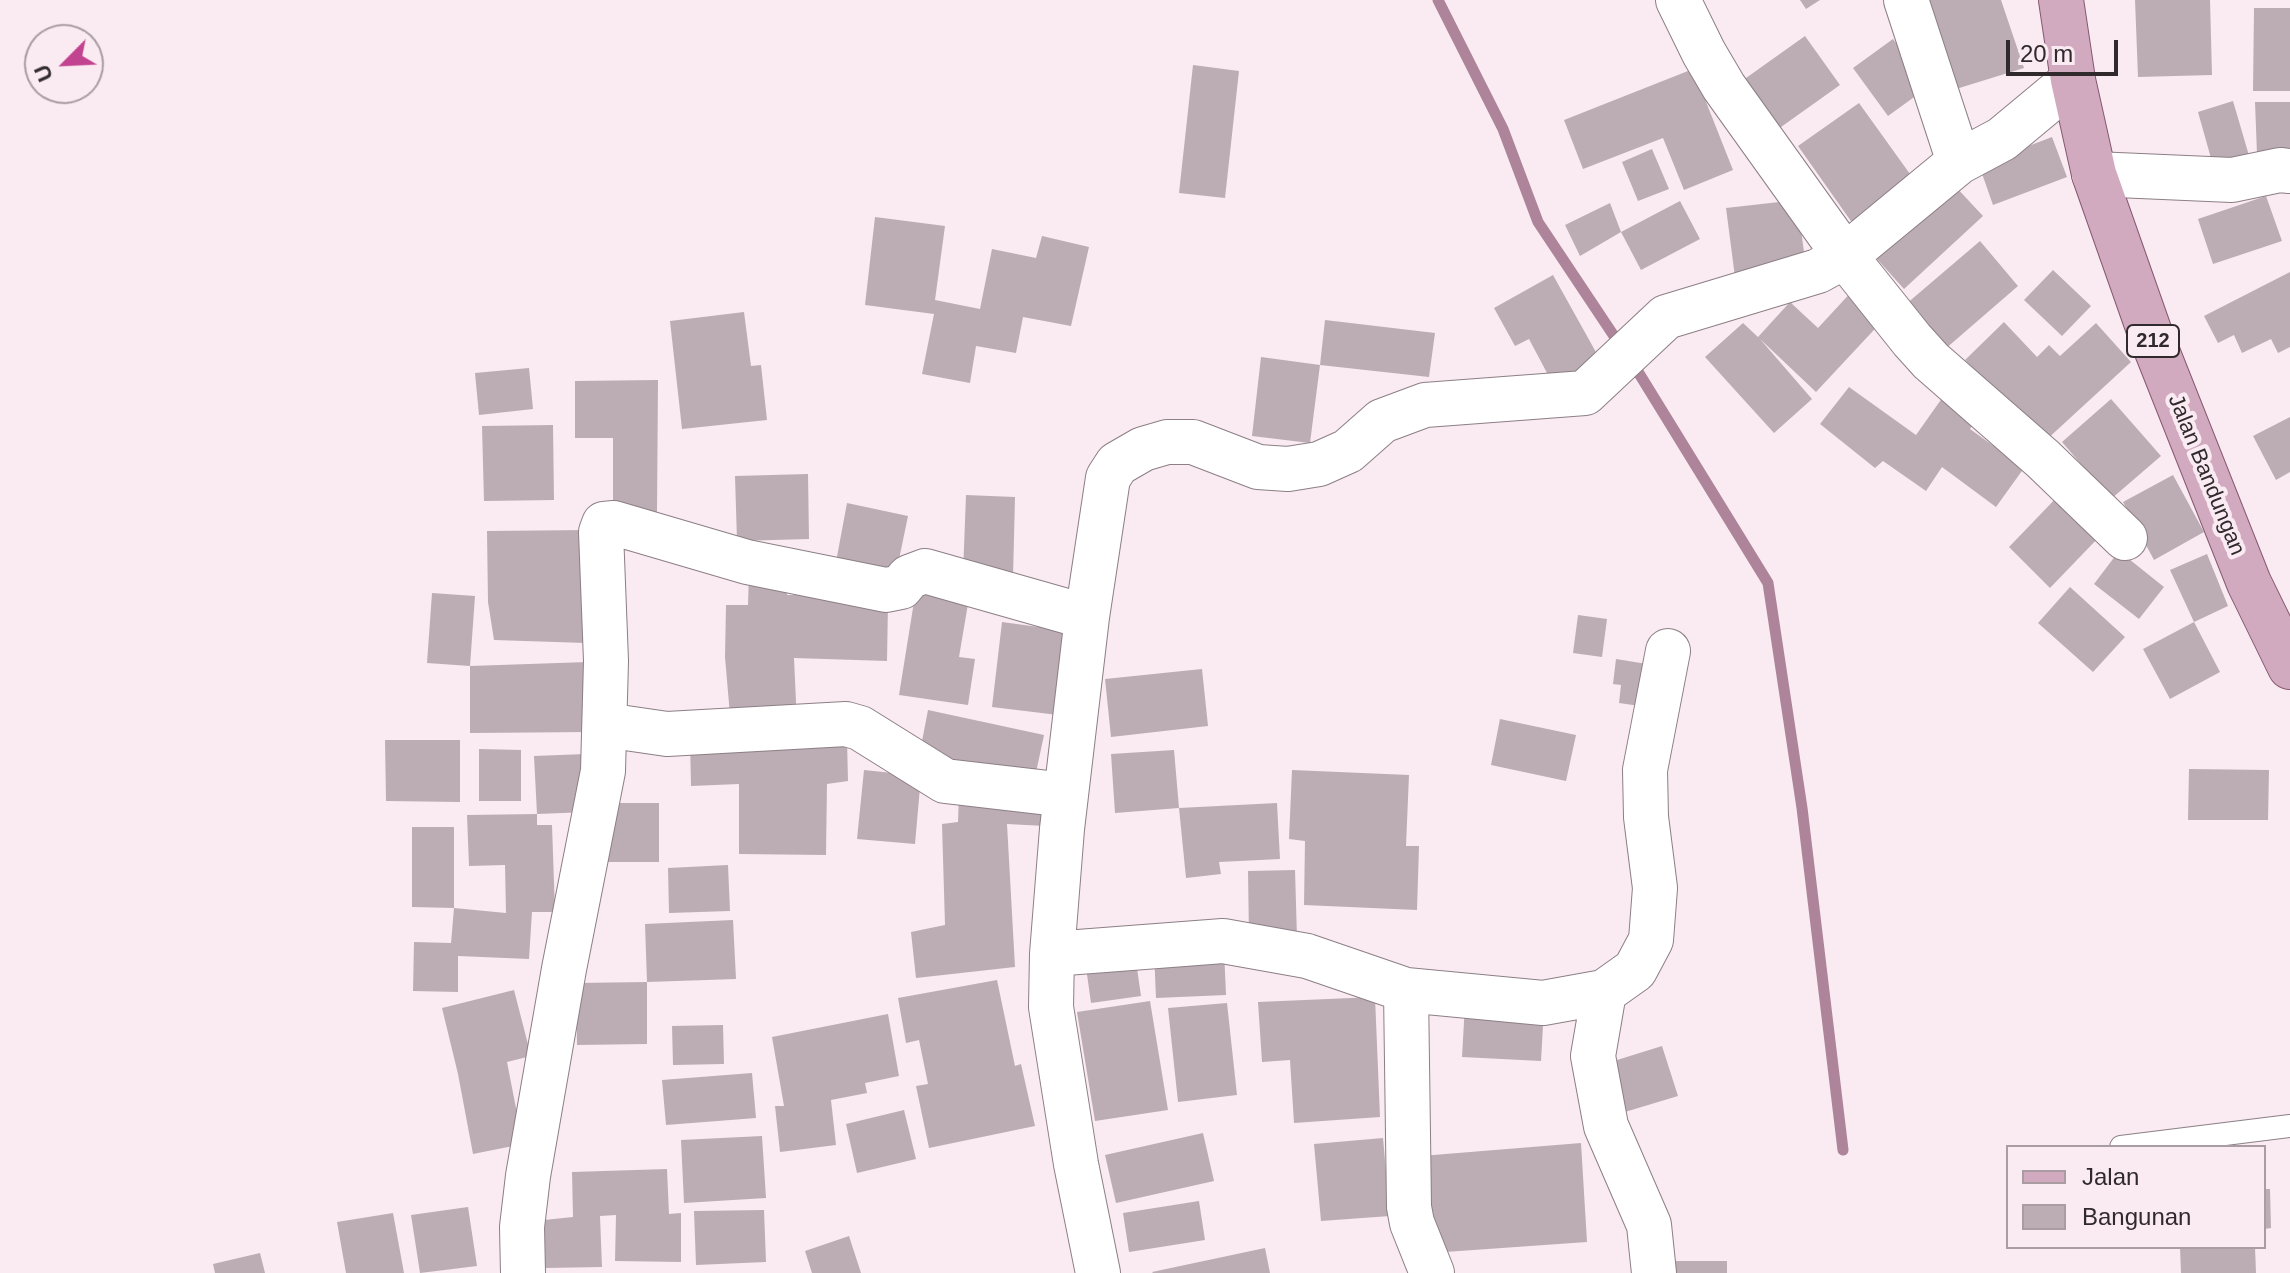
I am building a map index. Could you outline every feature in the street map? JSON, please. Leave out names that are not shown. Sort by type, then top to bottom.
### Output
[{"type":"main road","name":"Jalan Bandungan","points":[[2061,0],[2073,80],[2094,174],[2151,336],[2249,583],[2290,667]]},
{"type":"street","points":[[1678,0],[1724,87],[1845,256],[1931,361],[2043,459],[2125,538]]},
{"type":"street","points":[[1906,0],[1959,162]]},
{"type":"street","points":[[1098,1273],[1076,1164],[1051,1007],[1052,954],[1066,795],[1087,617],[1108,478],[1117,464],[1143,449],[1167,442],[1193,442],[1258,467],[1288,469],[1319,464],[1348,451],[1382,421],[1425,405],[1585,393],[1666,317],[1818,271],[1845,256],[1959,162],[2002,139],[2073,80]]},
{"type":"street","points":[[2094,174],[2232,180],[2290,171]]},
{"type":"street","points":[[523,1273],[522,1227],[528,1176],[603,771],[606,661],[601,532],[604,524],[614,523],[747,562],[886,590],[901,587],[909,577],[925,571],[1087,617]]},
{"type":"street","points":[[1052,954],[1223,941],[1307,956],[1406,990],[1543,1003],[1604,992],[1635,970],[1651,940],[1655,888],[1646,817],[1645,770],[1668,651]]},
{"type":"street","points":[[605,725],[667,734],[846,724],[860,728],[945,781],[1066,795]]},
{"type":"street","points":[[1406,990],[1409,1207],[1412,1223],[1432,1273]]},
{"type":"street","points":[[1604,992],[1593,1056],[1606,1126],[1649,1225],[1654,1273]]},
{"type":"lane","points":[[2137,1145],[2290,1126]]},
{"type":"building","points":[[1800,0],[1820,0],[1806,9]]},
{"type":"building","points":[[1926,0],[2001,0],[2024,68],[1956,89]]},
{"type":"building","points":[[2135,0],[2210,0],[2212,75],[2138,77]]},
{"type":"building","points":[[2254,8],[2290,8],[2290,91],[2253,91]]},
{"type":"building","points":[[1805,36],[1840,85],[1774,132],[1739,83]]},
{"type":"building","points":[[1893,39],[1928,87],[1888,116],[1853,68]]},
{"type":"building","points":[[1193,65],[1239,71],[1225,198],[1179,193]]},
{"type":"building","points":[[1693,69],[1733,170],[1684,190],[1663,138],[1583,169],[1564,120]]},
{"type":"building","points":[[2233,101],[2250,159],[2214,169],[2198,112]]},
{"type":"building","points":[[2255,102],[2290,102],[2290,153],[2257,154]]},
{"type":"building","points":[[1859,103],[1915,181],[1853,224],[1798,146]]},
{"type":"building","points":[[2052,137],[2067,177],[1993,205],[1979,165]]},
{"type":"building","points":[[1652,149],[1669,189],[1638,201],[1622,162]]},
{"type":"building","points":[[1954,185],[1983,216],[1904,289],[1877,259]]},
{"type":"building","points":[[2266,196],[2282,241],[2213,264],[2198,219]]},
{"type":"building","points":[[1797,200],[1806,267],[1735,277],[1726,208]]},
{"type":"building","points":[[1680,201],[1700,239],[1641,270],[1621,232]]},
{"type":"building","points":[[1610,203],[1621,232],[1580,256],[1565,225]]},
{"type":"building","points":[[875,217],[945,226],[935,300],[980,309],[992,249],[1036,258],[1042,236],[1089,247],[1071,326],[1023,317],[1016,353],[976,346],[970,383],[922,374],[934,314],[865,305]]},
{"type":"building","points":[[1980,241],[2018,286],[1944,350],[1905,305]]},
{"type":"building","points":[[2053,270],[2091,306],[2062,336],[2024,300]]},
{"type":"building","points":[[2290,272],[2290,347],[2278,353],[2271,339],[2242,353],[2234,335],[2218,343],[2204,316]]},
{"type":"building","points":[[1553,275],[1602,363],[1555,388],[1529,339],[1515,346],[1494,308]]},
{"type":"building","points":[[1855,288],[1886,317],[1816,392],[1760,339],[1812,399],[1774,433],[1705,357],[1743,323],[1758,337],[1790,302],[1818,328]]},
{"type":"building","points":[[744,312],[751,366],[761,365],[767,420],[682,429],[670,321]]},
{"type":"building","points":[[1325,320],[1435,333],[1429,377],[1320,365]]},
{"type":"building","points":[[2004,322],[2037,357],[2049,345],[2060,356],[2096,323],[2131,362],[2044,442],[1965,360]]},
{"type":"building","points":[[1261,357],[1320,365],[1310,443],[1252,436]]},
{"type":"building","points":[[529,368],[533,409],[479,415],[475,373]]},
{"type":"building","points":[[658,380],[657,512],[613,513],[613,438],[575,438],[575,381]]},
{"type":"building","points":[[1849,387],[1916,435],[1945,394],[1977,417],[1970,429],[2024,468],[1996,507],[1942,467],[1926,491],[1883,461],[1875,468],[1820,424]]},
{"type":"building","points":[[2111,399],[2161,456],[2111,499],[2062,442]]},
{"type":"building","points":[[2290,417],[2290,472],[2276,480],[2253,436]]},
{"type":"building","points":[[553,425],[554,500],[484,501],[482,426]]},
{"type":"building","points":[[808,474],[809,539],[737,541],[735,476]]},
{"type":"building","points":[[2173,475],[2204,532],[2154,560],[2123,502]]},
{"type":"building","points":[[2060,494],[2101,535],[2050,588],[2009,547]]},
{"type":"building","points":[[966,495],[1015,497],[1013,577],[963,574]]},
{"type":"building","points":[[847,503],[908,516],[896,574],[836,562]]},
{"type":"building","points":[[588,530],[586,643],[494,640],[488,602],[487,531]]},
{"type":"building","points":[[2119,551],[2164,587],[2139,619],[2094,584]]},
{"type":"building","points":[[2207,554],[2228,606],[2194,622],[2170,570]]},
{"type":"building","points":[[749,573],[788,574],[787,595],[834,595],[888,603],[887,661],[794,658],[797,724],[731,727],[725,657],[726,605],[748,605]]},
{"type":"building","points":[[917,583],[970,592],[959,657],[975,659],[968,705],[899,695]]},
{"type":"building","points":[[2070,587],[2125,637],[2093,672],[2038,623]]},
{"type":"building","points":[[432,593],[475,596],[470,666],[427,663]]},
{"type":"building","points":[[1578,615],[1607,619],[1602,657],[1573,653]]},
{"type":"building","points":[[1002,622],[1068,631],[1058,715],[992,707]]},
{"type":"building","points":[[2194,622],[2220,672],[2170,699],[2143,649]]},
{"type":"building","points":[[1616,659],[1653,665],[1647,707],[1619,703],[1621,685],[1613,684]]},
{"type":"building","points":[[588,662],[590,732],[470,733],[470,666]]},
{"type":"building","points":[[1202,669],[1208,726],[1111,737],[1105,679]]},
{"type":"building","points":[[928,710],[1044,735],[1034,782],[919,757]]},
{"type":"building","points":[[1500,719],[1576,735],[1566,781],[1491,765]]},
{"type":"building","points":[[847,739],[848,781],[827,784],[826,855],[739,854],[739,784],[691,786],[690,740]]},
{"type":"building","points":[[385,740],[460,740],[460,802],[386,801]]},
{"type":"building","points":[[479,749],[521,750],[521,801],[479,801]]},
{"type":"building","points":[[1174,750],[1179,808],[1115,813],[1111,754]]},
{"type":"building","points":[[586,754],[588,812],[537,814],[534,756]]},
{"type":"building","points":[[2189,769],[2269,770],[2268,820],[2188,820]]},
{"type":"building","points":[[864,770],[921,776],[915,844],[857,839]]},
{"type":"building","points":[[1292,770],[1409,775],[1406,846],[1419,846],[1417,910],[1304,905],[1305,841],[1289,839]]},
{"type":"building","points":[[959,792],[1046,796],[1045,826],[1007,824],[1015,967],[916,978],[911,932],[945,925],[942,824],[958,822]]},
{"type":"building","points":[[603,803],[659,803],[659,862],[603,862]]},
{"type":"building","points":[[1277,803],[1280,859],[1219,862],[1221,874],[1186,878],[1179,808]]},
{"type":"building","points":[[537,814],[537,825],[552,825],[555,912],[532,912],[529,959],[458,956],[458,992],[413,991],[414,942],[451,943],[454,908],[506,913],[505,865],[469,866],[467,815]]},
{"type":"building","points":[[412,827],[454,827],[454,908],[412,907]]},
{"type":"building","points":[[728,865],[730,911],[669,913],[668,868]]},
{"type":"building","points":[[1295,870],[1297,938],[1249,939],[1248,871]]},
{"type":"building","points":[[733,920],[736,979],[647,982],[645,924]]},
{"type":"building","points":[[1224,949],[1226,995],[1156,998],[1154,952]]},
{"type":"building","points":[[1135,954],[1141,996],[1091,1003],[1085,960]]},
{"type":"building","points":[[997,980],[1015,1066],[1021,1064],[1035,1126],[929,1148],[916,1086],[928,1084],[919,1040],[906,1043],[898,998]]},
{"type":"building","points":[[647,982],[647,1044],[577,1045],[576,983]]},
{"type":"building","points":[[514,990],[531,1056],[507,1062],[523,1144],[473,1154],[442,1008]]},
{"type":"building","points":[[1375,997],[1380,1117],[1294,1123],[1290,1060],[1262,1062],[1258,1002]]},
{"type":"building","points":[[1150,1001],[1168,1110],[1095,1121],[1077,1012]]},
{"type":"building","points":[[1227,1003],[1237,1095],[1178,1102],[1168,1008]]},
{"type":"building","points":[[1465,1004],[1544,1008],[1541,1061],[1462,1057]]},
{"type":"building","points":[[888,1014],[899,1076],[865,1083],[867,1093],[831,1100],[836,1145],[780,1152],[775,1106],[784,1106],[772,1037]]},
{"type":"building","points":[[723,1025],[724,1064],[673,1065],[672,1026]]},
{"type":"building","points":[[1662,1046],[1678,1096],[1615,1115],[1601,1065]]},
{"type":"building","points":[[752,1073],[756,1118],[666,1125],[662,1080]]},
{"type":"building","points":[[904,1110],[916,1159],[857,1173],[846,1124]]},
{"type":"building","points":[[1203,1133],[1214,1181],[1116,1203],[1105,1155]]},
{"type":"building","points":[[762,1136],[766,1198],[684,1203],[681,1140]]},
{"type":"building","points":[[1383,1138],[1390,1216],[1321,1221],[1314,1144]]},
{"type":"building","points":[[1581,1143],[1587,1242],[1431,1253],[1421,1156]]},
{"type":"building","points":[[667,1169],[669,1214],[681,1213],[681,1262],[615,1261],[616,1215],[600,1216],[602,1267],[545,1268],[544,1220],[573,1217],[572,1172]]},
{"type":"building","points":[[2266,1189],[2270,1189],[2271,1228],[2266,1229]]},
{"type":"building","points":[[1199,1201],[1205,1240],[1129,1252],[1123,1213]]},
{"type":"building","points":[[468,1207],[477,1266],[420,1273],[411,1215]]},
{"type":"building","points":[[764,1210],[766,1262],[696,1265],[694,1211]]},
{"type":"building","points":[[393,1213],[404,1273],[346,1273],[337,1222]]},
{"type":"building","points":[[849,1236],[861,1273],[812,1273],[805,1251]]},
{"type":"building","points":[[1265,1248],[1270,1273],[1152,1272]]},
{"type":"building","points":[[2180,1249],[2255,1249],[2256,1273],[2181,1273]]},
{"type":"building","points":[[260,1253],[265,1273],[215,1273],[213,1264]]},
{"type":"building","points":[[1670,1261],[1727,1261],[1727,1273],[1670,1273]]},
{"type":"waterway","points":[[1438,0],[1503,129],[1538,222],[1622,348]]},
{"type":"waterway","points":[[1632,362],[1768,583],[1802,808],[1843,1150]]}]
